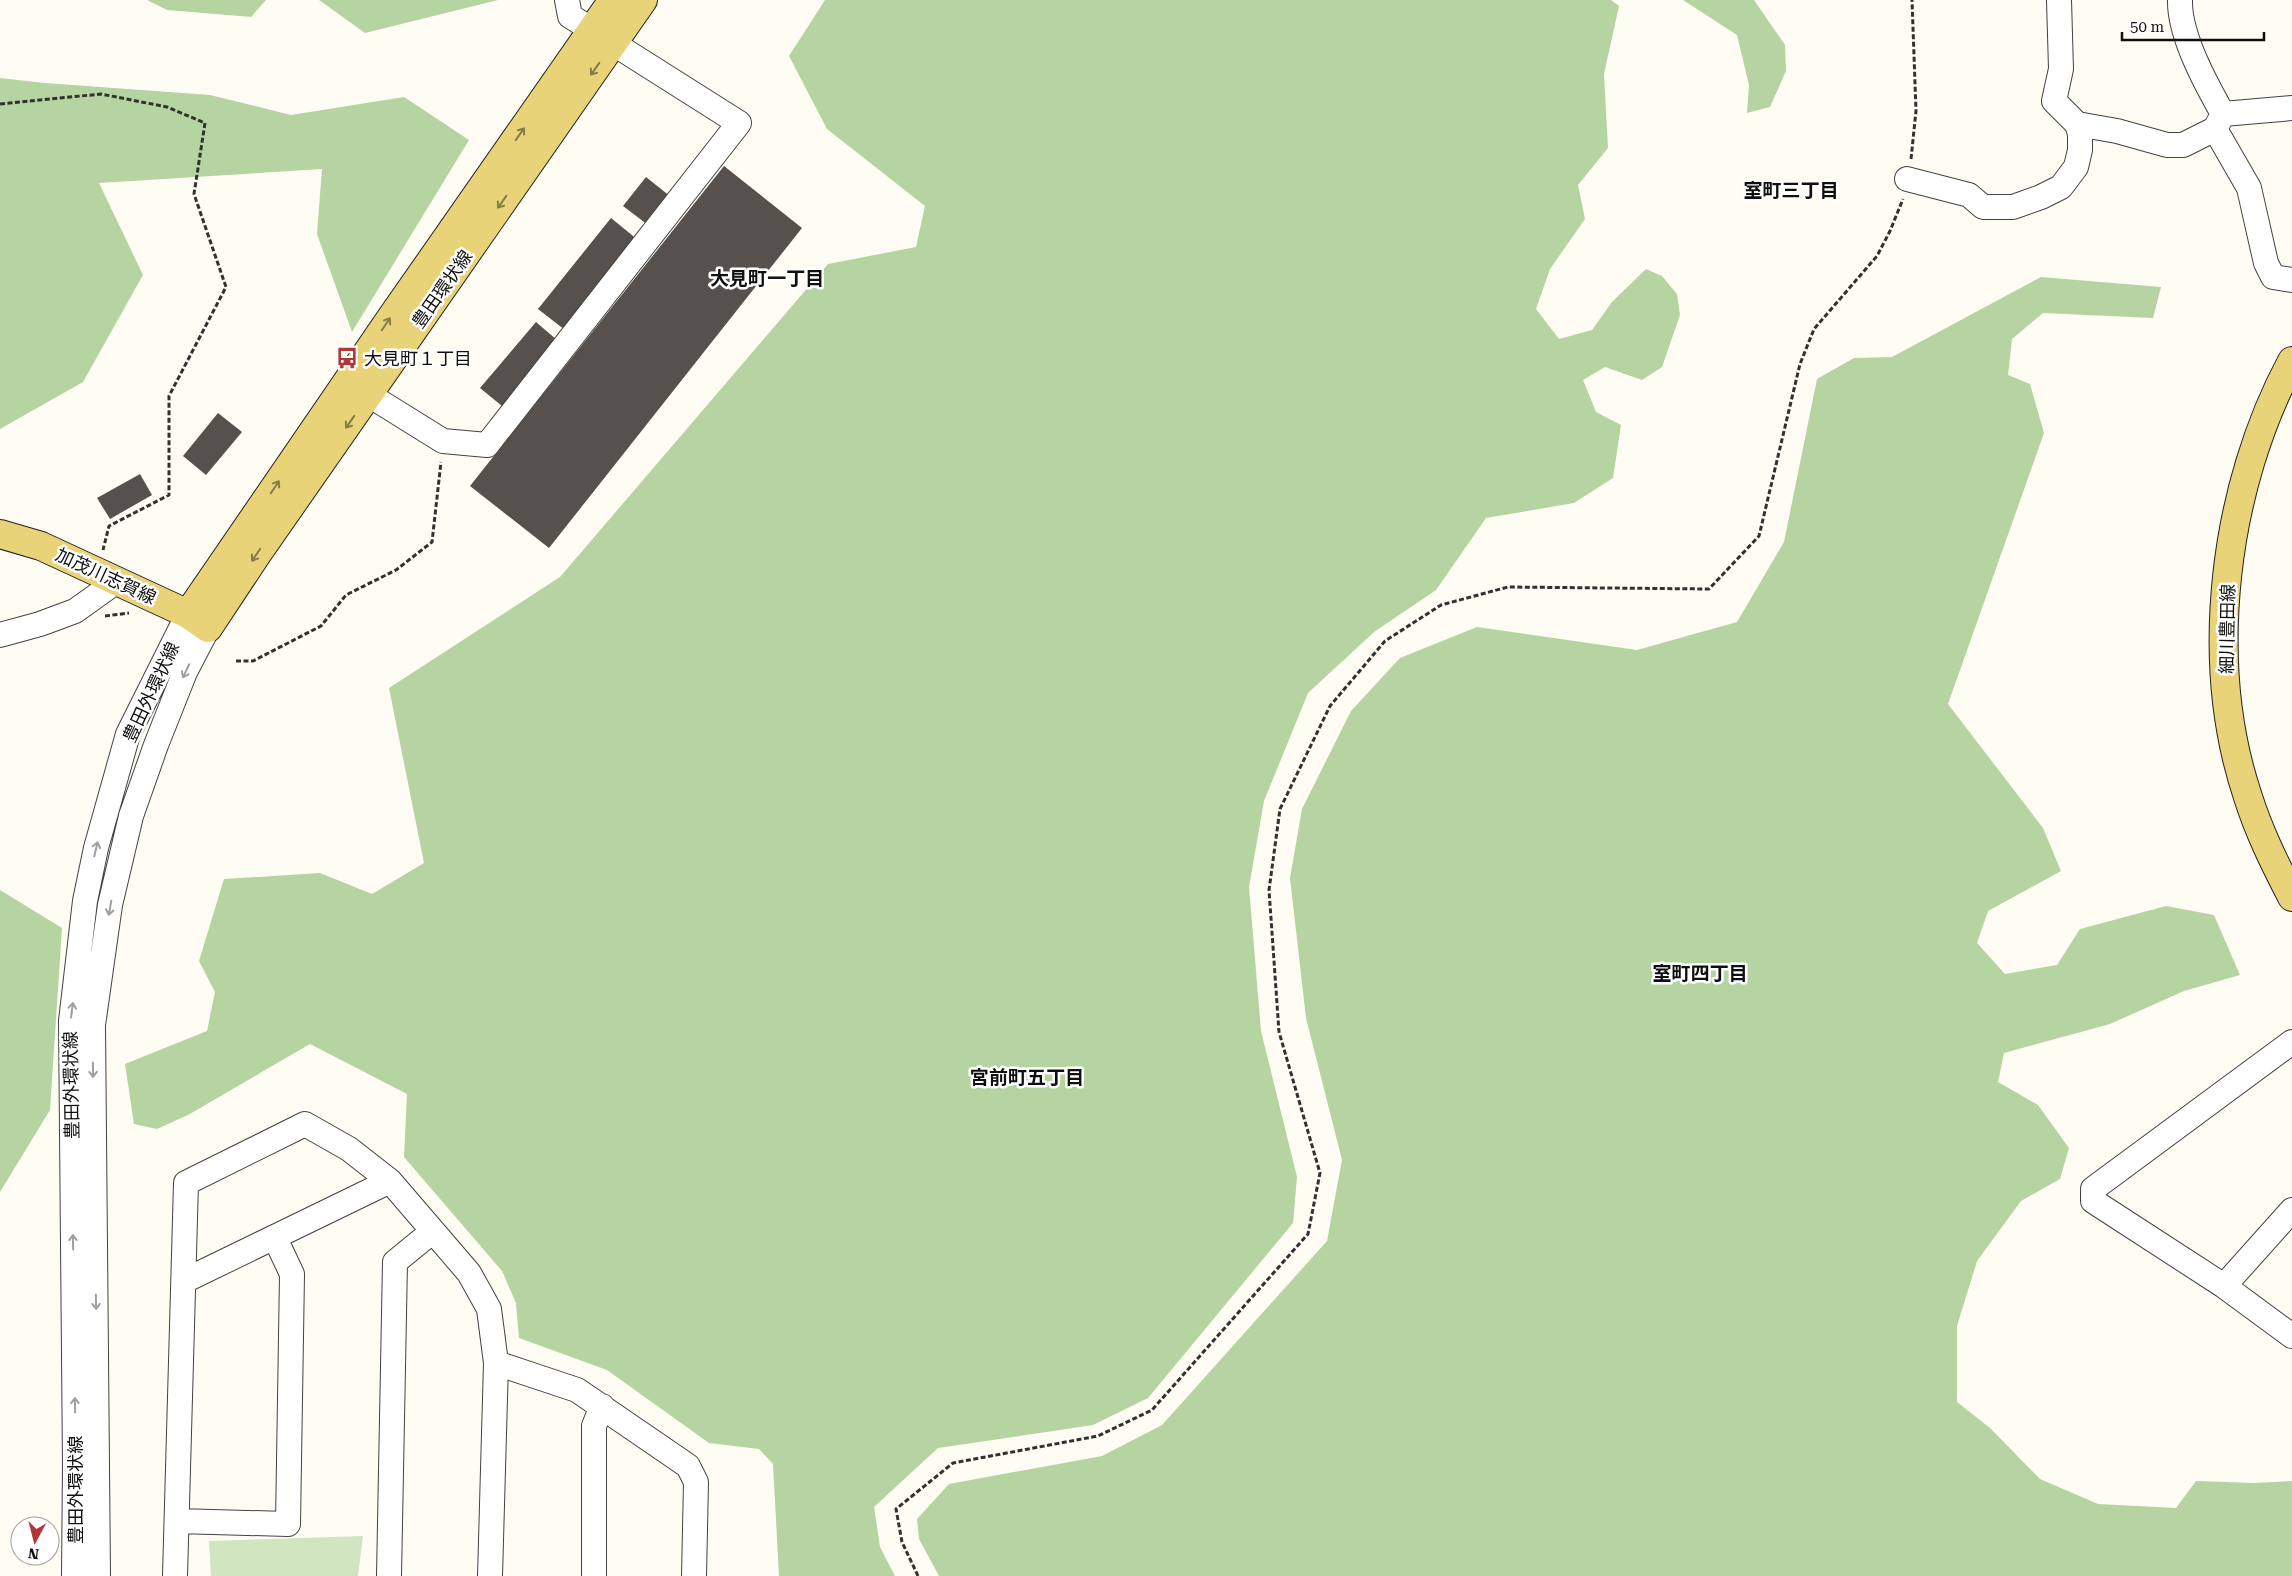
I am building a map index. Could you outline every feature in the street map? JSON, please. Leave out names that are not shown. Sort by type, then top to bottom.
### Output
[{"type":"main road","name":"豊田環状線","points":[[198,621],[262,546],[368,395],[602,37],[613,0]]},
{"type":"main road","name":"豊田環状線","points":[[198,621],[396,310],[602,37],[643,0]]},
{"type":"main road","name":"細川豊田線","points":[[2292,361],[2282,379],[2253,452],[2240,499],[2223,607],[2224,662],[2230,718],[2238,760],[2247,796],[2268,851],[2292,897]]},
{"type":"main road","name":"加茂川志賀線","points":[[0,534],[41,546],[198,621]]},
{"type":"street","points":[[368,395],[443,441],[487,446],[739,123],[570,16],[567,0]]},
{"type":"street","points":[[2059,0],[2061,69],[2054,101],[2077,124],[2117,131],[2167,145],[2183,145],[2219,122],[2292,108]]},
{"type":"street","points":[[2180,0],[2180,12],[2200,73],[2219,122],[2249,188],[2266,262],[2273,277],[2292,280]]},
{"type":"street","points":[[1907,180],[1969,195],[1984,207],[2013,207],[2041,197],[2061,187],[2076,167],[2080,150],[2077,124]]},
{"type":"street","points":[[0,635],[40,624],[76,611],[107,576]]},
{"type":"street","name":"豊田外環状線","points":[[74,1576],[75,1466],[71,1021],[82,920],[96,848],[128,734],[198,621]]},
{"type":"street","name":"豊田外環状線","points":[[98,1576],[93,1025],[110,905],[131,816],[156,744],[185,672],[198,621]]},
{"type":"street","points":[[2292,1043],[2093,1189],[2093,1201],[2224,1286],[2292,1336]]},
{"type":"street","points":[[175,1576],[186,1183],[305,1124],[349,1149],[390,1181],[470,1273],[489,1309],[496,1363],[490,1576]]},
{"type":"street","points":[[184,1281],[390,1181]]},
{"type":"street","points":[[2224,1286],[2292,1210]]},
{"type":"street","points":[[389,1576],[395,1262],[433,1231]]},
{"type":"street","points":[[177,1521],[288,1524],[292,1274],[274,1238]]},
{"type":"street","points":[[496,1363],[578,1390],[688,1466],[696,1482],[694,1576]]},
{"type":"street","points":[[594,1576],[594,1426],[602,1406]]},
{"type":"path","points":[[918,1576],[902,1542],[896,1509],[954,1463],[1098,1436],[1152,1410],[1308,1234],[1320,1173],[1279,1032],[1269,890],[1280,809],[1330,706],[1384,641],[1441,605],[1508,587],[1708,589],[1759,536],[1800,364],[1814,329],[1877,256],[1894,223],[1904,197],[1916,111],[1912,0]]},
{"type":"path","points":[[0,104],[101,94],[167,107],[205,123],[194,194],[226,287],[169,396],[169,495],[109,526],[107,576]]},
{"type":"path","points":[[236,662],[253,661],[321,626],[346,595],[396,570],[432,542],[443,441]]},
{"type":"green space","points":[[147,0],[266,0],[251,17],[167,10]]},
{"type":"green space","points":[[319,0],[498,0],[365,33]]},
{"type":"green space","points":[[825,0],[1611,0],[1619,6],[1604,74],[1608,148],[1578,185],[1585,219],[1550,269],[1536,309],[1559,339],[1592,330],[1612,302],[1646,269],[1662,276],[1677,294],[1680,315],[1662,367],[1642,380],[1605,367],[1583,380],[1596,412],[1621,425],[1613,478],[1574,503],[1486,518],[1436,590],[1374,632],[1308,693],[1264,801],[1249,887],[1261,1031],[1297,1177],[1293,1223],[1148,1398],[1093,1425],[938,1448],[874,1507],[880,1547],[895,1576],[779,1576],[773,1464],[759,1449],[709,1443],[607,1370],[519,1338],[516,1303],[502,1271],[404,1157],[407,1094],[310,1044],[188,1115],[157,1129],[134,1124],[125,1064],[207,1031],[215,992],[199,961],[224,879],[320,873],[372,894],[424,863],[389,688],[560,577],[828,264],[916,247],[925,206],[827,129],[789,56]]},
{"type":"green space","points":[[1683,0],[1754,0],[1785,45],[1786,71],[1770,107],[1747,113],[1749,85],[1737,35]]},
{"type":"green space","points":[[0,78],[210,95],[291,115],[404,97],[469,140],[352,332],[317,234],[322,169],[99,183],[143,275],[83,382],[0,429]]},
{"type":"green space","points":[[2041,277],[2161,287],[2153,318],[2043,313],[2012,339],[2008,375],[2030,384],[2044,433],[1948,704],[2043,828],[2061,871],[1988,911],[1977,943],[2005,974],[2057,965],[2080,929],[2166,906],[2214,915],[2240,975],[2184,991],[2110,1024],[2004,1053],[1998,1082],[2038,1105],[2069,1148],[2060,1179],[2021,1201],[1977,1261],[1957,1326],[1957,1402],[1990,1428],[2040,1479],[2098,1504],[2176,1508],[2196,1481],[2254,1483],[2292,1481],[2292,1576],[939,1576],[919,1539],[917,1519],[949,1484],[1102,1456],[1162,1425],[1327,1241],[1342,1160],[1306,1018],[1290,878],[1302,809],[1351,711],[1400,658],[1477,627],[1637,650],[1737,622],[1784,542],[1817,379],[1854,358],[1892,357]]},
{"type":"green space","points":[[0,890],[62,928],[50,1110],[0,1192]]},
{"type":"green space","points":[[363,1536],[358,1576],[211,1576],[209,1541]]},
{"type":"building","points":[[724,166],[802,228],[549,548],[470,486]]},
{"type":"building","points":[[646,177],[671,197],[648,225],[623,206]]},
{"type":"building","points":[[611,218],[638,240],[565,330],[538,309]]},
{"type":"building","points":[[536,322],[557,340],[502,406],[480,388]]},
{"type":"building","points":[[218,413],[242,432],[206,475],[183,456]]},
{"type":"building","points":[[140,474],[152,495],[110,519],[97,498]]},
{"type":"place","name":"大見町１丁目","points":[[347,358]]},
{"type":"district","name":"室町三丁目","points":[[1791,190]]},
{"type":"district","name":"大見町一丁目","points":[[767,278]]},
{"type":"district","name":"室町四丁目","points":[[1700,973]]},
{"type":"district","name":"宮前町五丁目","points":[[1027,1077]]}]
